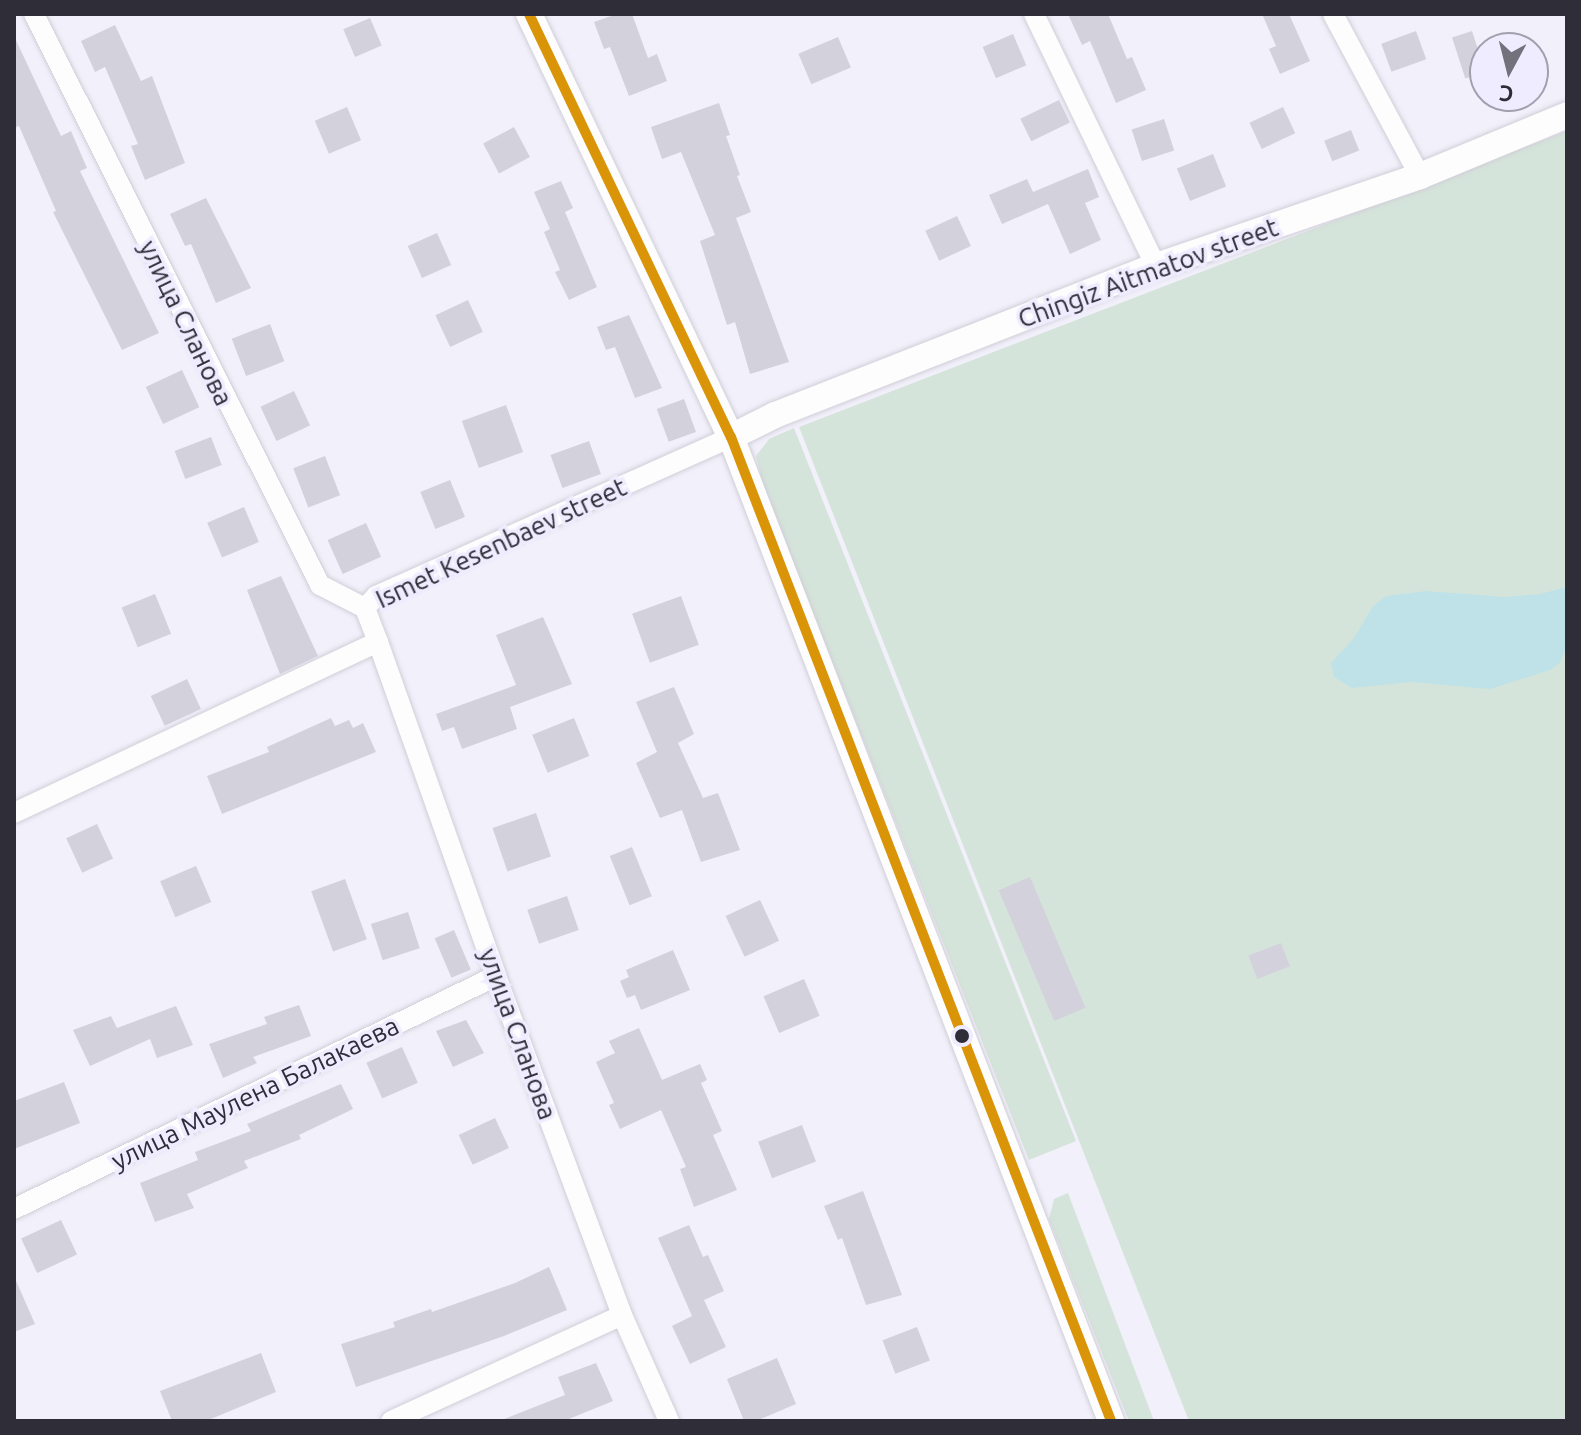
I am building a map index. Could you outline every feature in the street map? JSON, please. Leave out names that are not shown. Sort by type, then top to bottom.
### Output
[{"type":"main road","points":[[529,14],[731,437],[1111,1421]]},
{"type":"main road","name":"Chingiz Aitmatov street","points":[[731,437],[775,415],[1156,266],[1420,176],[1567,115]]},
{"type":"street","name":"улица Сланова","points":[[34,14],[320,585],[365,608]]},
{"type":"street","points":[[1034,14],[1156,266]]},
{"type":"street","points":[[1333,14],[1420,176]]},
{"type":"street","name":"Ismet Kesenbaev street","points":[[14,813],[378,642],[365,608],[376,596],[731,437]]},
{"type":"street","name":"улица Сланова","points":[[378,642],[496,976],[622,1315],[669,1421]]},
{"type":"street","name":"улица Маулена Балакаева","points":[[14,1209],[496,976]]},
{"type":"street","points":[[391,1421],[622,1315]]},
{"type":"shaded area","points":[[1567,131],[1567,1421],[1189,1421],[799,427]]},
{"type":"shaded area","points":[[794,428],[1076,1141],[1029,1160],[763,486],[756,456],[769,439]]},
{"type":"shaded area","points":[[1068,1193],[1154,1421],[1129,1421],[1049,1219],[1054,1199]]},
{"type":"water","points":[[1567,587],[1567,645],[1560,663],[1550,670],[1490,689],[1411,682],[1352,688],[1334,677],[1331,663],[1354,638],[1373,606],[1386,596],[1426,591],[1505,597],[1540,594]]},
{"type":"building","points":[[617,14],[632,14],[648,58],[657,54],[667,81],[629,96],[610,47],[604,49],[594,22]]},
{"type":"building","points":[[1068,14],[1108,14],[1127,59],[1132,57],[1146,90],[1116,103],[1090,41],[1082,45]]},
{"type":"building","points":[[1262,14],[1289,14],[1310,61],[1280,74],[1269,49],[1276,46]]},
{"type":"building","points":[[370,18],[382,46],[355,57],[343,29]]},
{"type":"building","points":[[115,25],[141,81],[152,76],[185,163],[145,180],[131,146],[138,144],[105,67],[95,72],[81,41]]},
{"type":"building","points":[[1416,31],[1426,59],[1391,72],[1381,44]]},
{"type":"building","points":[[1472,31],[1469,32],[1469,77],[1465,78],[1452,37]]},
{"type":"building","points":[[1013,34],[1026,65],[996,78],[983,47]]},
{"type":"building","points":[[14,36],[61,136],[71,131],[87,168],[80,171],[159,333],[122,350],[53,212],[56,211],[19,126],[14,128]]},
{"type":"building","points":[[838,37],[851,67],[811,84],[798,54]]},
{"type":"building","points":[[1059,100],[1070,122],[1031,141],[1020,119]]},
{"type":"building","points":[[719,103],[730,135],[726,136],[740,175],[737,176],[751,212],[736,218],[789,362],[750,374],[735,322],[727,325],[700,241],[715,235],[681,152],[662,159],[651,127]]},
{"type":"building","points":[[347,107],[361,140],[329,154],[315,121]]},
{"type":"building","points":[[1283,107],[1295,133],[1262,149],[1249,123]]},
{"type":"building","points":[[1164,119],[1174,150],[1142,161],[1132,130]]},
{"type":"building","points":[[514,127],[530,157],[499,173],[483,143]]},
{"type":"building","points":[[1351,130],[1359,150],[1332,161],[1324,141]]},
{"type":"building","points":[[1213,154],[1226,186],[1190,201],[1177,169]]},
{"type":"building","points":[[1088,169],[1099,197],[1085,203],[1101,240],[1070,254],[1048,204],[1002,224],[989,195],[1027,179],[1033,192]]},
{"type":"building","points":[[561,181],[573,208],[565,212],[597,287],[569,300],[555,272],[560,270],[544,232],[550,229],[534,192]]},
{"type":"building","points":[[206,198],[251,288],[216,303],[191,244],[185,246],[170,214]]},
{"type":"building","points":[[957,216],[971,246],[939,261],[925,231]]},
{"type":"building","points":[[437,233],[451,265],[422,278],[408,246]]},
{"type":"building","points":[[468,300],[483,332],[450,347],[435,315]]},
{"type":"building","points":[[629,315],[662,388],[635,398],[615,347],[606,350],[597,327]]},
{"type":"building","points":[[270,324],[284,361],[246,376],[232,339]]},
{"type":"building","points":[[182,370],[199,407],[163,424],[146,387]]},
{"type":"building","points":[[294,391],[310,425],[277,441],[260,407]]},
{"type":"building","points":[[684,399],[696,432],[669,442],[657,409]]},
{"type":"building","points":[[506,405],[523,452],[479,468],[462,421]]},
{"type":"building","points":[[211,437],[222,465],[185,479],[175,451]]},
{"type":"building","points":[[589,441],[601,474],[562,488],[550,455]]},
{"type":"building","points":[[325,456],[340,495],[308,507],[293,468]]},
{"type":"building","points":[[450,480],[465,517],[435,529],[420,492]]},
{"type":"building","points":[[244,507],[259,542],[222,558],[207,523]]},
{"type":"building","points":[[366,523],[381,557],[343,574],[328,540]]},
{"type":"building","points":[[281,576],[318,656],[280,674],[247,590]]},
{"type":"building","points":[[155,594],[171,634],[138,647],[122,607]]},
{"type":"building","points":[[681,596],[699,645],[650,663],[632,614]]},
{"type":"building","points":[[543,617],[572,684],[510,707],[517,729],[462,749],[454,727],[442,731],[436,714],[516,685],[496,635]]},
{"type":"building","points":[[187,679],[201,709],[165,726],[151,696]]},
{"type":"building","points":[[674,687],[694,734],[678,743],[703,798],[718,793],[740,850],[701,862],[682,810],[660,818],[636,763],[657,752],[636,702]]},
{"type":"building","points":[[331,718],[335,726],[349,720],[353,728],[363,723],[376,752],[222,814],[207,776],[269,752],[267,747]]},
{"type":"building","points":[[574,718],[589,756],[548,773],[532,735]]},
{"type":"building","points":[[536,813],[551,856],[507,871],[493,828]]},
{"type":"building","points":[[97,824],[113,858],[82,873],[66,838]]},
{"type":"building","points":[[632,847],[652,896],[630,905],[610,856]]},
{"type":"building","points":[[196,866],[211,902],[175,917],[160,881]]},
{"type":"building","points":[[1030,877],[1085,1008],[1054,1021],[999,890]]},
{"type":"building","points":[[345,879],[367,939],[333,951],[311,891]]},
{"type":"building","points":[[567,896],[579,930],[539,944],[527,910]]},
{"type":"building","points":[[760,900],[779,941],[745,957],[726,916]]},
{"type":"building","points":[[408,912],[420,948],[383,960],[371,924]]},
{"type":"building","points":[[454,930],[471,970],[451,978],[435,938]]},
{"type":"building","points":[[1281,943],[1290,966],[1257,979],[1248,956]]},
{"type":"building","points":[[673,950],[690,990],[641,1010],[635,995],[627,998],[620,981],[629,977],[626,970]]},
{"type":"building","points":[[804,979],[820,1016],[779,1033],[763,996]]},
{"type":"building","points":[[299,1005],[311,1036],[253,1057],[257,1063],[223,1078],[209,1044],[267,1024],[264,1017]]},
{"type":"building","points":[[176,1006],[193,1045],[157,1058],[150,1039],[90,1066],[73,1030],[111,1016],[117,1028]]},
{"type":"building","points":[[466,1020],[484,1053],[453,1067],[436,1031]]},
{"type":"building","points":[[639,1028],[662,1080],[700,1064],[707,1080],[701,1083],[722,1131],[713,1135],[737,1190],[694,1207],[680,1169],[686,1167],[661,1110],[620,1129],[609,1105],[614,1103],[596,1062],[615,1053],[609,1041]]},
{"type":"building","points":[[402,1047],[418,1083],[382,1098],[366,1063]]},
{"type":"building","points":[[64,1082],[80,1123],[14,1149],[14,1101]]},
{"type":"building","points":[[341,1084],[353,1109],[299,1135],[301,1139],[244,1161],[248,1168],[187,1194],[194,1208],[155,1222],[140,1183],[198,1160],[195,1152],[251,1131],[247,1124]]},
{"type":"building","points":[[495,1118],[509,1148],[473,1165],[459,1135]]},
{"type":"building","points":[[802,1125],[816,1161],[772,1178],[758,1142]]},
{"type":"building","points":[[863,1191],[902,1295],[866,1305],[842,1238],[838,1240],[824,1206]]},
{"type":"building","points":[[61,1220],[77,1254],[37,1273],[21,1239]]},
{"type":"building","points":[[689,1225],[703,1257],[708,1255],[724,1291],[704,1300],[726,1347],[690,1364],[672,1326],[692,1316],[658,1238]]},
{"type":"building","points":[[549,1267],[567,1310],[504,1336],[356,1387],[341,1344],[395,1327],[393,1322],[515,1283]]},
{"type":"building","points":[[14,1276],[35,1324],[14,1332]]},
{"type":"building","points":[[917,1327],[930,1361],[895,1374],[882,1340]]},
{"type":"building","points":[[261,1353],[276,1392],[206,1421],[172,1421],[160,1391]]},
{"type":"building","points":[[777,1358],[796,1404],[756,1421],[744,1421],[727,1379]]},
{"type":"building","points":[[596,1363],[613,1401],[564,1421],[499,1421],[565,1395],[558,1377]]},
{"type":"transit line","points":[[529,14],[731,437],[1111,1421]]}]
